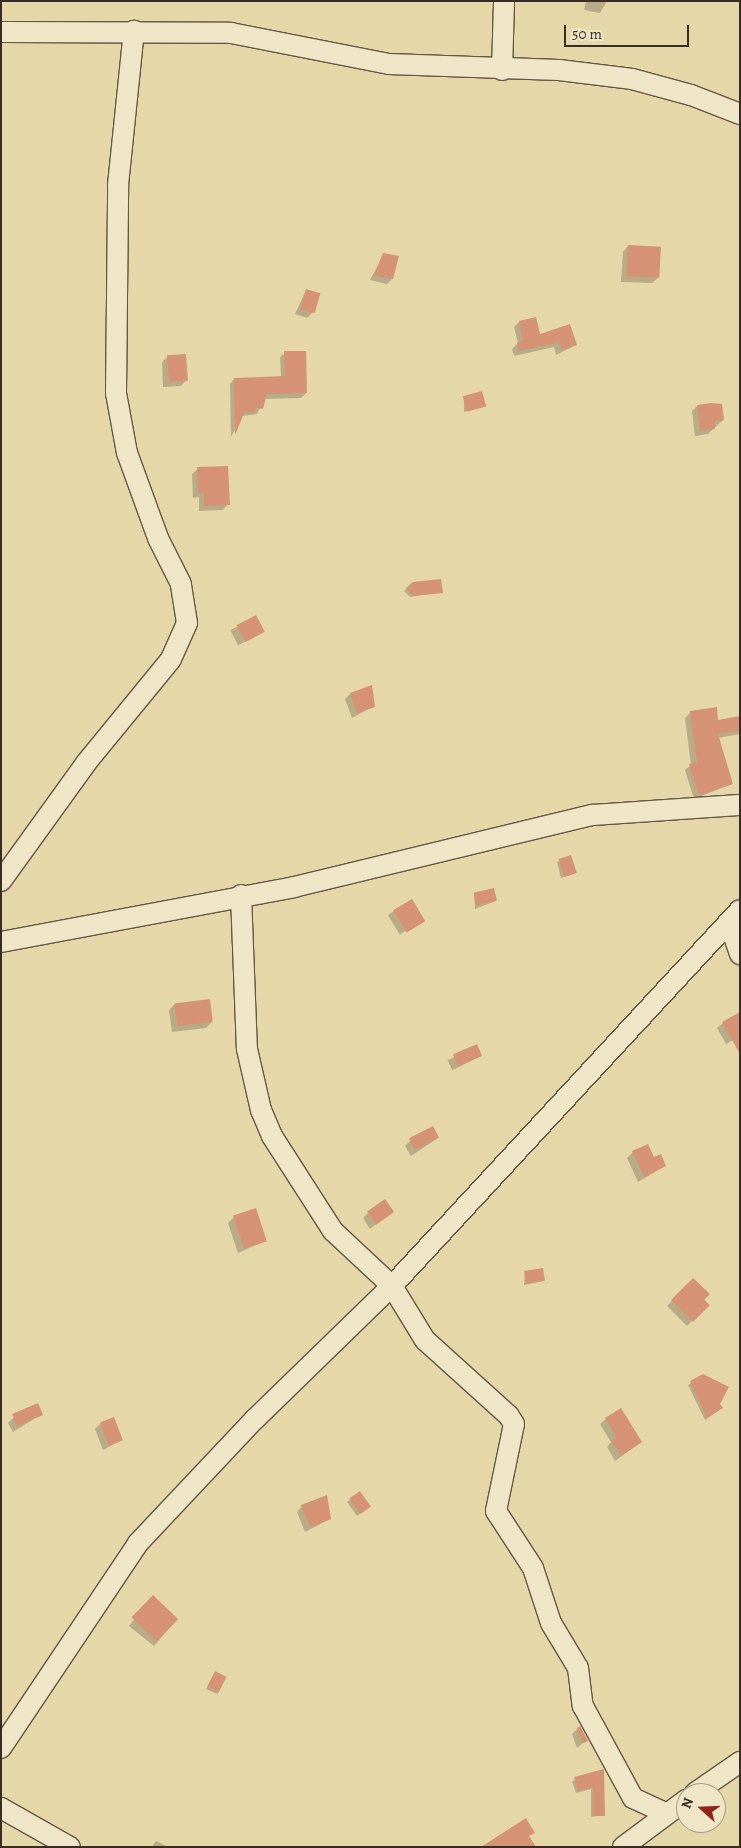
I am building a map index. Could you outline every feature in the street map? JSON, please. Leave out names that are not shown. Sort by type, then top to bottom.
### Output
[{"type":"street","points":[[502,70],[504,1]]},
{"type":"street","points":[[1,881],[86,763],[171,659],[188,623],[181,584],[158,538],[127,453],[116,393],[118,185],[134,31]]},
{"type":"street","points":[[1,32],[54,35],[134,31],[231,33],[389,64],[502,70],[559,70],[632,79],[691,94],[740,114]]},
{"type":"street","points":[[1,942],[241,895],[294,887],[592,815],[740,805]]},
{"type":"street","points":[[241,895],[247,1049],[261,1110],[291,1168],[333,1231],[392,1286],[437,1354],[480,1388],[514,1424],[496,1511],[533,1568],[552,1623],[575,1662],[583,1706],[633,1798],[665,1813]]},
{"type":"street","points":[[1,1748],[138,1543],[255,1418],[392,1286],[614,1042],[735,917]]},
{"type":"street","points":[[735,917],[740,954]]},
{"type":"street","points":[[710,1783],[740,1762]]},
{"type":"street","points":[[623,1847],[676,1806]]},
{"type":"street","points":[[1,1808],[70,1847]]},
{"type":"building","points":[[628,245],[661,247],[659,278],[626,276]]},
{"type":"building","points":[[383,253],[399,256],[393,279],[374,275]]},
{"type":"building","points":[[306,289],[320,293],[315,313],[300,309]]},
{"type":"building","points":[[536,317],[540,334],[570,324],[577,345],[562,350],[559,342],[519,351],[517,342],[523,340],[519,321]]},
{"type":"building","points":[[284,351],[306,351],[307,393],[267,394],[263,409],[256,408],[253,414],[245,411],[235,435],[234,378],[285,376]]},
{"type":"building","points":[[186,354],[188,381],[169,382],[167,355]]},
{"type":"building","points":[[482,391],[486,406],[467,412],[463,396]]},
{"type":"building","points":[[722,404],[724,420],[714,422],[715,429],[700,431],[697,405]]},
{"type":"building","points":[[228,466],[230,505],[204,506],[204,493],[198,493],[197,467]]},
{"type":"building","points":[[441,579],[443,593],[413,596],[406,588],[413,582]]},
{"type":"building","points":[[256,615],[265,632],[245,642],[237,625]]},
{"type":"building","points":[[372,685],[375,707],[357,713],[350,693]]},
{"type":"building","points":[[717,707],[718,720],[740,716],[740,730],[718,734],[733,784],[699,795],[689,764],[697,762],[690,711]]},
{"type":"building","points":[[571,855],[577,873],[565,877],[559,859]]},
{"type":"building","points":[[494,888],[497,901],[476,905],[474,893]]},
{"type":"building","points":[[412,899],[425,921],[407,933],[393,910]]},
{"type":"building","points":[[210,999],[213,1022],[177,1026],[174,1003]]},
{"type":"building","points":[[740,1012],[740,1054],[722,1022]]},
{"type":"building","points":[[477,1044],[482,1056],[458,1066],[453,1054]]},
{"type":"building","points":[[433,1126],[439,1138],[415,1150],[409,1138]]},
{"type":"building","points":[[648,1144],[654,1157],[661,1154],[666,1166],[644,1177],[632,1151]]},
{"type":"building","points":[[385,1199],[394,1212],[376,1225],[367,1212]]},
{"type":"building","points":[[256,1208],[267,1241],[244,1249],[233,1215]]},
{"type":"building","points":[[543,1268],[545,1281],[526,1284],[524,1271]]},
{"type":"building","points":[[693,1278],[710,1294],[704,1300],[710,1305],[693,1322],[671,1300]]},
{"type":"building","points":[[703,1374],[729,1387],[720,1404],[723,1408],[707,1418],[690,1381]]},
{"type":"building","points":[[38,1403],[43,1415],[17,1426],[12,1414]]},
{"type":"building","points":[[621,1408],[642,1442],[621,1456],[611,1440],[617,1437],[605,1418]]},
{"type":"building","points":[[114,1417],[123,1440],[109,1446],[100,1422]]},
{"type":"building","points":[[360,1491],[371,1507],[360,1514],[349,1498]]},
{"type":"building","points":[[327,1495],[331,1519],[310,1527],[301,1505]]},
{"type":"building","points":[[153,1595],[178,1619],[157,1642],[131,1617]]},
{"type":"building","points":[[215,1671],[227,1677],[219,1692],[207,1686]]},
{"type":"building","points":[[580,1726],[588,1741],[583,1743],[577,1728]]},
{"type":"building","points":[[604,1769],[605,1816],[593,1816],[593,1787],[578,1791],[574,1777]]},
{"type":"building","points":[[526,1818],[535,1833],[529,1836],[536,1847],[481,1847]]}]
